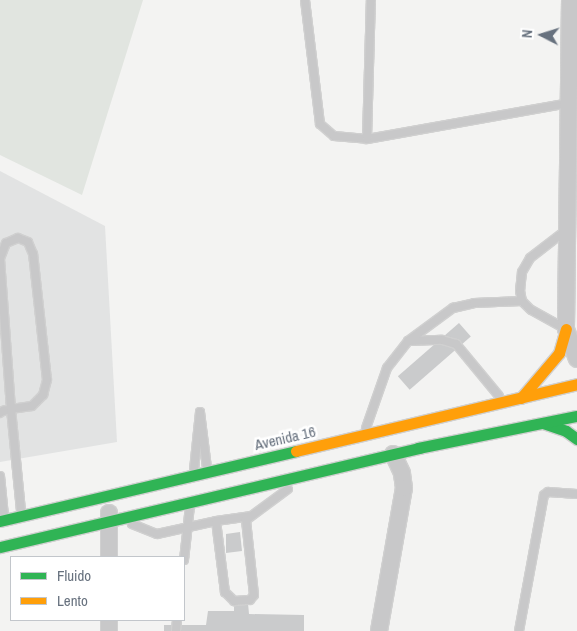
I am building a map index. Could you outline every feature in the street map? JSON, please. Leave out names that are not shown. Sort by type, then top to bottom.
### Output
[{"type":"highway","points":[[521,398],[545,373],[559,353],[566,329]]},
{"type":"highway","name":"Avenida 16","points":[[2,520],[577,384]]},
{"type":"highway","points":[[0,547],[393,454],[577,416]]},
{"type":"highway","points":[[543,423],[566,431],[577,439]]},
{"type":"street","points":[[570,0],[566,329],[577,359]]},
{"type":"street","points":[[379,631],[404,488],[402,473],[393,454]]},
{"type":"street","points":[[109,496],[115,520],[109,556]]},
{"type":"lane","points":[[305,0],[320,124],[334,136],[367,139],[569,103]]},
{"type":"lane","points":[[367,139],[371,0]]},
{"type":"lane","points":[[522,301],[522,272],[530,258],[567,230]]},
{"type":"lane","points":[[0,413],[11,409],[32,406],[42,395],[47,380],[33,254],[28,242],[18,238],[10,239],[0,258],[11,409],[22,516]]},
{"type":"lane","points":[[364,435],[387,368],[408,341],[453,308],[474,302],[522,301],[544,319],[566,329]]},
{"type":"lane","points":[[408,341],[442,340],[456,344],[503,402]]},
{"type":"lane","points":[[193,482],[200,412],[208,472]]},
{"type":"lane","points":[[216,521],[222,585],[228,596],[242,602],[250,600],[254,594],[245,526],[250,516],[305,475]]},
{"type":"lane","points":[[0,476],[2,520]]},
{"type":"lane","points":[[184,556],[192,491]]},
{"type":"lane","points":[[519,631],[544,495],[548,492],[577,494]]},
{"type":"lane","points":[[115,520],[157,534],[216,521],[250,516]]},
{"type":"shaded area","points":[[0,0],[143,0],[82,195],[0,155]]},
{"type":"shaded area","points":[[0,171],[105,226],[117,442],[0,462]]},
{"type":"building","points":[[459,323],[471,337],[410,390],[398,376]]},
{"type":"building","points":[[240,532],[242,551],[226,553],[226,534]]},
{"type":"building","points":[[248,603],[249,614],[304,615],[304,631],[164,631],[164,625],[206,625],[208,611],[234,611],[234,604]]},
{"type":"traffic: fast","points":[[0,547],[418,448],[577,416]]},
{"type":"traffic: fast","points":[[543,423],[566,431],[577,439]]},
{"type":"traffic: fast","points":[[0,521],[296,451]]},
{"type":"traffic: slow","points":[[521,398],[559,353],[566,329]]},
{"type":"traffic: slow","points":[[296,451],[577,384]]}]
